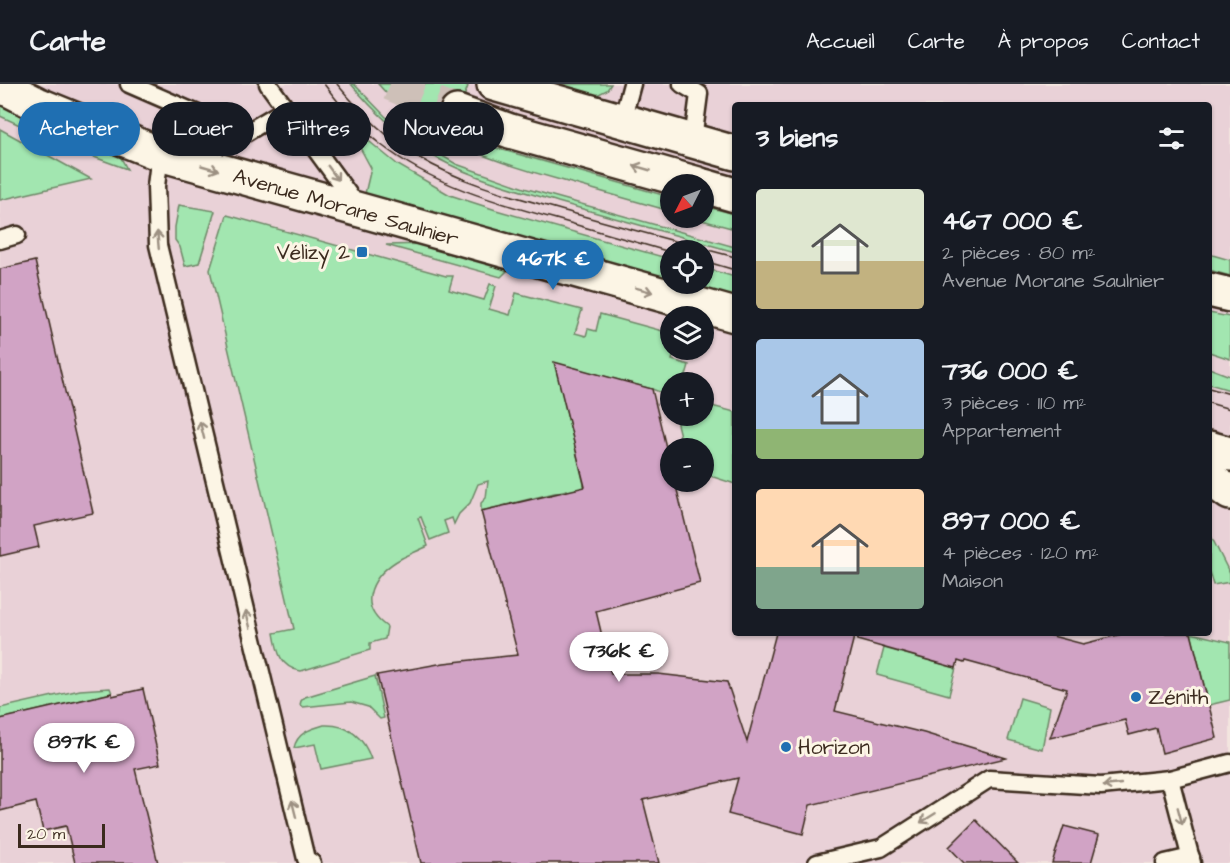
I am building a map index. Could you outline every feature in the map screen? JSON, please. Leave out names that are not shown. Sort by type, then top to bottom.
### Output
[{"type":"main road","points":[[494,84],[732,152]]},
{"type":"main road","name":"Avenue Morane Saulnier","points":[[0,85],[47,108],[152,151]]},
{"type":"main road","points":[[504,129],[663,174]]},
{"type":"main road","name":"Avenue Morane Saulnier","points":[[167,156],[732,314]]},
{"type":"main road","points":[[714,189],[732,194]]},
{"type":"main road","points":[[1212,291],[1230,295]]},
{"type":"main road","points":[[1212,427],[1230,432]]},
{"type":"main road","points":[[1212,449],[1230,454]]},
{"type":"main road","points":[[1212,480],[1230,493]]},
{"type":"lane","points":[[129,84],[244,134],[266,121]]},
{"type":"lane","points":[[268,84],[281,102]]},
{"type":"lane","points":[[622,121],[632,84]]},
{"type":"lane","points":[[682,84],[699,94],[693,140]]},
{"type":"lane","points":[[160,156],[156,186],[158,245],[306,859],[312,863]]},
{"type":"lane","points":[[320,156],[361,212]]},
{"type":"lane","points":[[0,240],[17,236]]},
{"type":"lane","points":[[825,861],[881,848],[989,779],[1101,786],[1170,779],[1230,763]]},
{"type":"lane","points":[[1165,863],[1191,860],[1170,779]]},
{"type":"shaded area","points":[[0,84],[1230,84],[1230,863],[0,863]]},
{"type":"green space","points":[[351,84],[354,84],[383,114],[383,118],[371,106],[371,102],[368,102]]},
{"type":"green space","points":[[378,84],[464,84],[468,86],[462,102],[395,102]]},
{"type":"green space","points":[[541,84],[611,84],[607,90],[595,96]]},
{"type":"green space","points":[[0,101],[18,109],[18,124],[0,116]]},
{"type":"green space","points":[[0,129],[18,139],[18,156],[49,156],[91,179],[0,200]]},
{"type":"green space","points":[[371,143],[383,153],[383,156],[387,156],[398,165],[450,195],[660,256],[660,278],[364,198],[371,168],[365,156],[371,156]]},
{"type":"green space","points":[[504,150],[660,194],[660,208],[538,174],[485,156],[504,156]]},
{"type":"green space","points":[[91,156],[120,156],[127,169]]},
{"type":"green space","points":[[434,156],[442,156],[456,164],[524,188],[660,226],[660,228],[710,240],[693,240],[524,192],[490,181]]},
{"type":"green space","points":[[179,205],[215,211],[199,263],[185,266],[180,247],[175,240]]},
{"type":"green space","points":[[714,209],[732,213],[732,228],[714,223]]},
{"type":"green space","points":[[227,215],[446,276],[453,276],[449,290],[484,300],[490,284],[496,286],[489,309],[510,315],[516,293],[582,310],[575,333],[586,336],[588,329],[596,331],[600,314],[660,330],[660,360],[672,360],[689,365],[687,372],[660,372],[660,392],[555,363],[587,497],[571,502],[567,490],[481,511],[481,503],[486,498],[488,481],[478,484],[470,503],[459,514],[454,524],[452,518],[444,521],[448,533],[430,540],[421,517],[418,518],[428,546],[392,564],[376,580],[372,590],[371,609],[387,627],[385,639],[370,643],[370,650],[301,671],[284,662],[275,640],[274,633],[294,629],[210,270]]},
{"type":"green space","points":[[714,241],[732,246],[732,251],[714,246]]},
{"type":"green space","points":[[427,244],[510,268],[501,277],[386,245]]},
{"type":"green space","points":[[1212,255],[1230,260],[1230,276],[1212,271]]},
{"type":"green space","points":[[714,271],[732,276],[732,296],[714,292]]},
{"type":"green space","points":[[1212,314],[1230,317],[1230,359],[1212,353]]},
{"type":"green space","points":[[1212,369],[1230,376],[1230,390],[1212,385]]},
{"type":"green space","points":[[714,407],[732,411],[732,483],[714,477],[714,438],[680,438],[678,426],[714,426]]},
{"type":"green space","points":[[1212,538],[1230,574],[1230,582],[1213,585]]},
{"type":"green space","points":[[1192,636],[1204,636],[1230,642],[1230,700],[1209,705]]},
{"type":"green space","points":[[884,648],[956,668],[949,695],[877,675]]},
{"type":"green space","points":[[375,676],[384,718],[380,719],[368,707],[351,702],[303,707],[300,705],[305,697]]},
{"type":"green space","points":[[110,688],[112,693],[0,719],[0,708],[80,690]]},
{"type":"green space","points":[[1020,698],[1050,707],[1042,749],[1008,740]]},
{"type":"green space","points":[[324,725],[333,725],[354,733],[364,744],[371,759],[321,769],[315,744],[294,748],[301,735]]},
{"type":"building","points":[[35,261],[93,513],[34,526],[39,547],[0,556],[0,269]]},
{"type":"building","points":[[554,362],[652,389],[664,438],[660,438],[660,492],[677,492],[700,583],[596,611],[611,674],[658,674],[727,682],[747,742],[775,636],[854,636],[835,711],[924,733],[1006,758],[810,805],[803,834],[728,814],[738,778],[643,800],[659,863],[421,863],[377,675],[444,663],[518,655],[481,511],[585,487]]},
{"type":"building","name":"Zénith","points":[[858,636],[1052,636],[1083,644],[1114,636],[1192,636],[1217,738],[1162,753],[1156,728],[1129,735],[1125,720],[1050,738],[1067,689],[965,661],[964,663],[958,661],[956,668],[857,640]]},
{"type":"building","points":[[143,689],[160,764],[135,769],[158,863],[75,863],[66,826],[43,831],[36,802],[0,811],[0,719],[112,693],[112,696]]},
{"type":"building","points":[[976,820],[1018,863],[964,863],[949,847]]},
{"type":"building","points":[[1064,826],[1099,835],[1091,863],[1052,863]]},
{"type":"tunnel","points":[[390,84],[433,102]]},
{"type":"tram line","points":[[324,84],[350,116],[380,144],[420,170],[442,181],[510,206],[660,249]]},
{"type":"tram line","points":[[337,84],[365,115],[395,142],[436,167],[493,190],[732,256]]},
{"type":"tram line","points":[[714,264],[732,269]]},
{"type":"tram line","points":[[1212,389],[1230,394]]},
{"type":"tram line","points":[[1212,404],[1230,409]]},
{"type":"place","name":"Vélizy 2","points":[[362,252]]},
{"type":"place","name":"Zénith","points":[[1136,697]]},
{"type":"place","name":"Horizon","points":[[786,747]]}]
